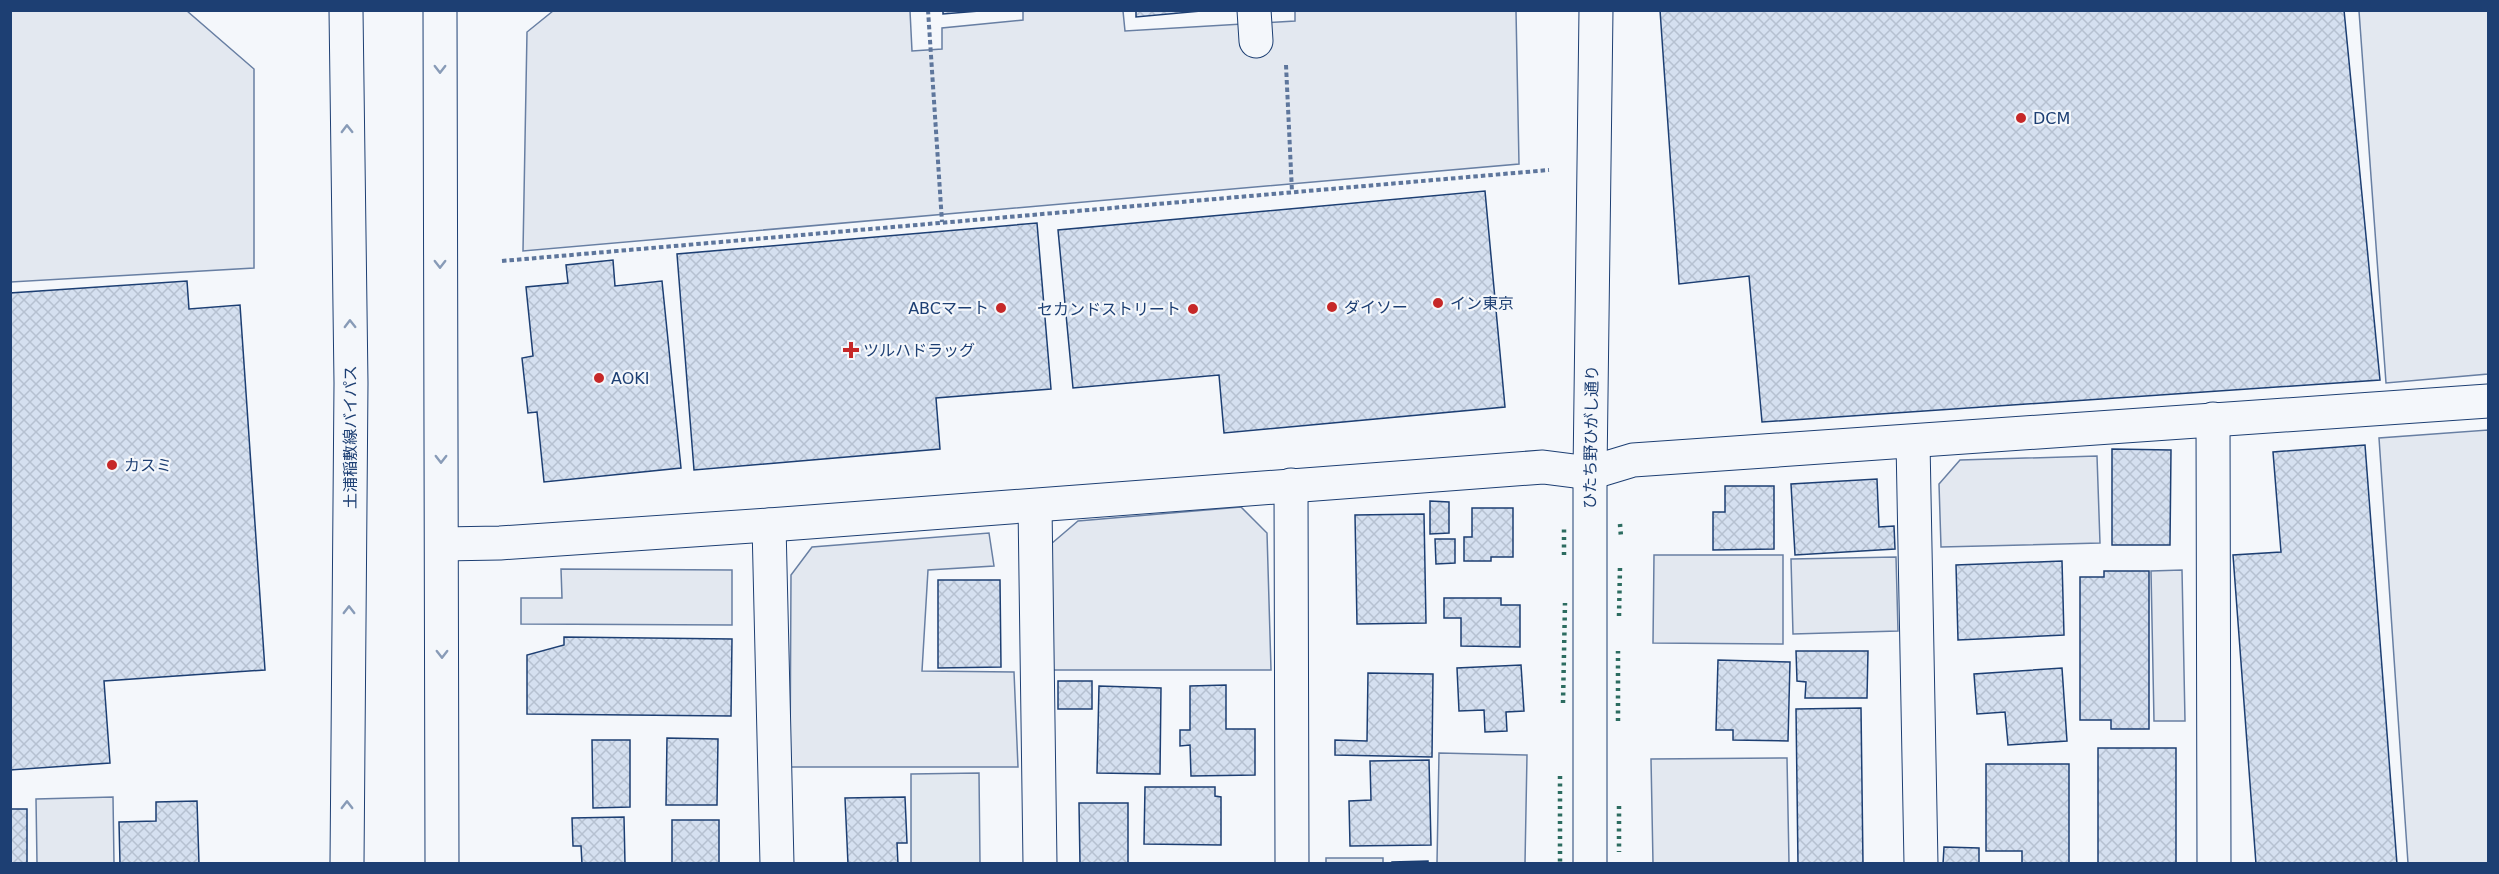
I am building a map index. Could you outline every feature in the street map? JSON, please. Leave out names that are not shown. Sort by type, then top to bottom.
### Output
[{"type":"street","name":"土浦稲敷線バイパス","points":[[346,10],[351,382],[346,864]]},
{"type":"street","points":[[440,10],[442,864]]},
{"type":"street","name":"ひたち野ひがし通り","points":[[1590,864],[1590,473],[1596,10]]},
{"type":"street","points":[[442,544],[500,543],[769,525],[1543,467],[1590,473],[1633,460],[2488,401]]},
{"type":"street","points":[[2214,419],[2214,864]]},
{"type":"street","points":[[1913,442],[1921,864]]},
{"type":"street","points":[[1291,485],[1292,864]]},
{"type":"street","points":[[1035,506],[1040,864]]},
{"type":"street","points":[[769,525],[777,864]]},
{"type":"path","points":[[928,10],[942,222]]},
{"type":"path","points":[[1285,62],[1292,192]]},
{"type":"path","points":[[502,261],[1549,170]]},
{"type":"shaded area","points":[[11,10],[187,11],[254,69],[254,268],[11,282]]},
{"type":"shaded area","points":[[553,11],[910,11],[912,51],[942,49],[942,28],[1023,20],[1023,11],[1123,11],[1125,31],[1295,21],[1295,11],[1516,11],[1519,164],[523,251],[527,32]]},
{"type":"shaded area","points":[[2359,11],[2488,11],[2488,374],[2386,383]]},
{"type":"shaded area","points":[[2488,430],[2488,863],[2408,863],[2379,438]]},
{"type":"shaded area","points":[[2097,456],[2100,543],[1941,547],[1939,484],[1960,460]]},
{"type":"shaded area","points":[[1241,507],[1267,533],[1271,670],[1051,670],[1051,544],[1078,521]]},
{"type":"shaded area","points":[[989,533],[994,566],[928,570],[922,671],[1014,672],[1018,767],[790,767],[791,575],[812,547]]},
{"type":"shaded area","points":[[1654,555],[1783,555],[1783,644],[1653,643]]},
{"type":"shaded area","points":[[1896,557],[1898,631],[1793,634],[1791,559]]},
{"type":"shaded area","points":[[561,569],[732,570],[732,625],[521,624],[521,598],[562,598]]},
{"type":"shaded area","points":[[2182,570],[2185,721],[2154,721],[2151,571]]},
{"type":"shaded area","points":[[1439,753],[1527,755],[1525,863],[1437,863]]},
{"type":"shaded area","points":[[1787,758],[1789,863],[1653,863],[1651,759]]},
{"type":"shaded area","points":[[979,773],[980,863],[911,863],[911,774]]},
{"type":"shaded area","points":[[113,797],[114,863],[37,863],[36,799]]},
{"type":"shaded area","points":[[1326,858],[1383,858],[1383,863],[1326,863]]},
{"type":"building","points":[[943,10],[992,10],[943,14]]},
{"type":"building","points":[[1136,10],[1212,10],[1136,17]]},
{"type":"building","points":[[1660,10],[2344,10],[2380,380],[1762,422],[1749,276],[1679,284]]},
{"type":"building","points":[[1485,191],[1505,407],[1224,433],[1219,375],[1073,388],[1058,230]]},
{"type":"building","points":[[1037,223],[1051,389],[936,398],[940,449],[694,470],[677,254]]},
{"type":"building","points":[[613,260],[615,286],[662,281],[681,468],[544,482],[537,412],[528,413],[522,358],[533,356],[526,287],[568,283],[566,265]]},
{"type":"building","points":[[187,281],[189,309],[240,305],[265,670],[104,681],[110,763],[10,770],[10,293]]},
{"type":"building","points":[[2365,445],[2397,864],[2256,864],[2233,555],[2281,552],[2273,452]]},
{"type":"building","points":[[2112,449],[2171,450],[2170,545],[2112,545]]},
{"type":"building","points":[[1877,479],[1879,527],[1894,526],[1895,549],[1795,555],[1791,484]]},
{"type":"building","points":[[1725,486],[1774,486],[1774,549],[1713,550],[1713,512],[1725,512]]},
{"type":"building","points":[[1430,501],[1449,502],[1449,533],[1430,534]]},
{"type":"building","points":[[1472,508],[1513,508],[1513,557],[1491,557],[1491,561],[1464,561],[1464,537],[1472,537]]},
{"type":"building","points":[[1424,514],[1426,623],[1357,624],[1355,515]]},
{"type":"building","points":[[1435,539],[1455,539],[1455,563],[1436,564]]},
{"type":"building","points":[[2062,561],[2064,635],[1958,640],[1956,565]]},
{"type":"building","points":[[2104,571],[2149,571],[2149,729],[2111,729],[2111,720],[2080,720],[2080,577],[2104,577]]},
{"type":"building","points":[[938,580],[1000,580],[1001,667],[938,668]]},
{"type":"building","points":[[1444,598],[1501,598],[1501,605],[1520,605],[1520,647],[1461,646],[1461,618],[1444,618]]},
{"type":"building","points":[[564,637],[732,639],[731,716],[527,714],[527,655],[564,645]]},
{"type":"building","points":[[1796,651],[1868,651],[1867,698],[1805,698],[1806,682],[1797,681]]},
{"type":"building","points":[[1718,660],[1790,662],[1788,741],[1733,740],[1733,730],[1716,730]]},
{"type":"building","points":[[1521,665],[1524,711],[1506,712],[1507,731],[1485,732],[1484,710],[1459,711],[1457,668]]},
{"type":"building","points":[[2062,668],[2067,741],[2008,745],[2005,712],[1977,714],[1974,674]]},
{"type":"building","points":[[1368,673],[1433,674],[1432,757],[1335,755],[1335,740],[1367,741]]},
{"type":"building","points":[[1058,681],[1092,681],[1092,709],[1058,709]]},
{"type":"building","points":[[1226,685],[1226,729],[1255,729],[1255,775],[1191,776],[1190,745],[1180,746],[1180,730],[1190,730],[1190,686]]},
{"type":"building","points":[[1099,686],[1161,688],[1160,774],[1097,773]]},
{"type":"building","points":[[1861,708],[1863,864],[1798,864],[1796,709]]},
{"type":"building","points":[[667,738],[718,739],[717,805],[666,805]]},
{"type":"building","points":[[592,740],[630,740],[630,807],[593,808]]},
{"type":"building","points":[[2098,748],[2176,748],[2176,864],[2098,864]]},
{"type":"building","points":[[1429,760],[1431,845],[1350,846],[1349,801],[1371,800],[1370,761]]},
{"type":"building","points":[[1986,764],[2069,764],[2069,864],[2022,864],[2022,851],[1986,851]]},
{"type":"building","points":[[1145,787],[1215,787],[1215,796],[1221,797],[1221,845],[1144,844]]},
{"type":"building","points":[[905,797],[907,843],[897,843],[898,864],[848,864],[845,798]]},
{"type":"building","points":[[197,801],[199,864],[120,864],[119,822],[156,821],[156,802]]},
{"type":"building","points":[[1079,803],[1128,803],[1128,864],[1080,864]]},
{"type":"building","points":[[10,809],[27,809],[27,864],[10,864]]},
{"type":"building","points":[[624,817],[625,864],[582,864],[581,846],[573,846],[572,818]]},
{"type":"building","points":[[672,820],[719,820],[719,864],[672,864]]},
{"type":"building","points":[[1944,847],[1979,848],[1979,864],[1943,864]]},
{"type":"building","points":[[1428,861],[1428,864],[1392,864],[1392,862]]},
{"type":"hedge","points":[[1620,524],[1621,537]]},
{"type":"hedge","points":[[1564,525],[1564,555]]},
{"type":"hedge","points":[[1619,616],[1620,567]]},
{"type":"hedge","points":[[1563,703],[1565,603]]},
{"type":"hedge","points":[[1618,651],[1618,721]]},
{"type":"hedge","points":[[1560,776],[1560,864]]},
{"type":"hedge","points":[[1619,806],[1619,852]]},
{"type":"place","name":"DCM","points":[[2021,118]]},
{"type":"place","name":"イン東京","points":[[1438,303]]},
{"type":"place","name":"ダイソー","points":[[1332,307]]},
{"type":"place","name":"ABCマート","points":[[1001,308]]},
{"type":"place","name":"セカンドストリート","points":[[1193,309]]},
{"type":"place","name":"ツルハドラッグ","points":[[851,350]]},
{"type":"place","name":"AOKI","points":[[599,378]]},
{"type":"place","name":"カスミ","points":[[112,465]]}]
